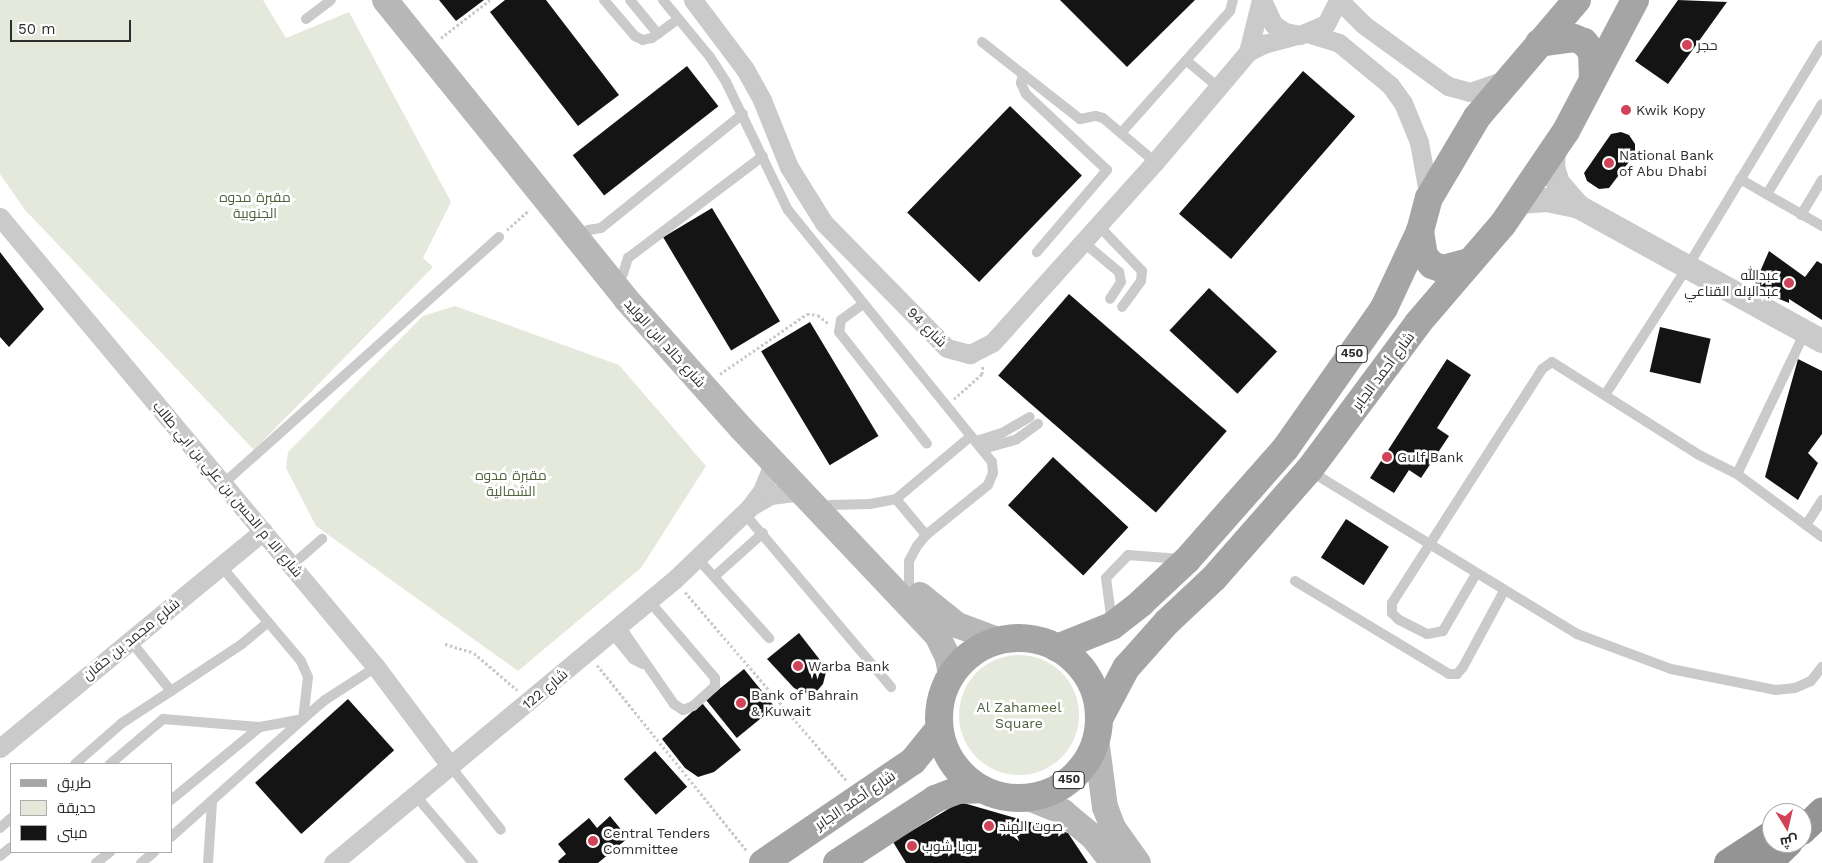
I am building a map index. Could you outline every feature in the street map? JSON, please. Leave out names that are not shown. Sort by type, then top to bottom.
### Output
[{"type":"highway","points":[[1812,822],[1822,812]]},
{"type":"highway","points":[[1728,863],[1762,841]]},
{"type":"highway","points":[[1768,863],[1779,853]]},
{"type":"main road","name":"شارع خالد ابن الوليد","points":[[385,0],[626,299],[774,462],[936,634],[948,658],[951,675]]},
{"type":"main road","name":"شارع خالد ابن الوليد","points":[[405,0],[487,109],[624,274],[830,505],[909,585],[957,625],[1000,641]]},
{"type":"main road","name":"450","points":[[1057,648],[1112,626],[1141,602],[1187,560],[1285,449],[1384,308],[1420,231],[1430,198],[1477,117],[1577,0]]},
{"type":"main road","name":"شارع أحمد الجابر","points":[[1097,729],[1126,668],[1167,622],[1214,578],[1309,470],[1466,264],[1519,202],[1554,150],[1635,0]]},
{"type":"main road","points":[[1539,43],[1564,38],[1584,42],[1592,52],[1593,76]]},
{"type":"main road","points":[[1420,231],[1424,256],[1432,265],[1443,268],[1466,264]]},
{"type":"main road","points":[[1141,602],[1143,616],[1147,621],[1160,624],[1167,622]]},
{"type":"main road","name":"450","points":[[1020,638],[1057,648],[1071,658],[1087,678],[1097,701],[1097,729],[1084,764],[1064,784],[1029,798],[997,796],[982,790],[957,770],[942,744],[939,729],[940,701],[951,675],[972,653],[1000,641],[1020,638]]},
{"type":"main road","name":"شارع أحمد الجابر","points":[[757,859],[861,797],[912,762],[939,729]]},
{"type":"main road","points":[[1097,729],[1105,807],[1113,828],[1138,863]]},
{"type":"main road","points":[[897,772],[910,777],[914,784],[914,797],[907,817]]},
{"type":"main road","name":"450","points":[[837,863],[935,799],[958,790],[982,790]]},
{"type":"main road","points":[[1029,798],[1063,812],[1093,837],[1113,863]]},
{"type":"street","name":"شارع 94","points":[[693,0],[745,69],[762,100],[789,167],[824,223],[947,348],[970,354],[983,350]]},
{"type":"street","points":[[983,350],[1155,162],[1248,52],[1262,0]]},
{"type":"street","points":[[1262,0],[1273,24],[1285,32],[1305,34],[1339,43],[1390,85],[1403,103],[1419,142],[1430,198]]},
{"type":"street","points":[[1248,52],[1282,38],[1305,34],[1332,18],[1339,0],[1364,25],[1448,86],[1470,92],[1507,80]]},
{"type":"street","points":[[1554,150],[1553,168],[1558,184],[1579,207]]},
{"type":"street","points":[[1519,202],[1547,200],[1579,207],[1816,335]]},
{"type":"street","name":"شارع الا م الحسن بن علي بن ابي طالب","points":[[0,217],[376,667],[451,767]]},
{"type":"street","name":"شارع 122","points":[[333,863],[650,602],[747,510],[762,491],[774,462]]},
{"type":"street","name":"شارع 122","points":[[747,510],[770,495],[801,491]]},
{"type":"street","name":"شلرع مجمد بن حقان","points":[[0,748],[129,639],[263,531]]},
{"type":"lane","points":[[306,18],[331,0]]},
{"type":"lane","points":[[604,0],[635,36],[647,40],[678,19]]},
{"type":"lane","points":[[630,0],[658,34]]},
{"type":"lane","points":[[663,0],[710,57],[743,114],[788,210],[992,462],[993,473],[988,485],[926,535],[909,561],[909,585]]},
{"type":"lane","points":[[1121,133],[1230,11],[1233,0]]},
{"type":"lane","points":[[982,42],[1080,118],[1100,116],[1155,162]]},
{"type":"lane","points":[[1605,395],[1688,266],[1822,45]]},
{"type":"lane","points":[[1187,61],[1218,87]]},
{"type":"lane","points":[[1023,74],[1020,84],[1026,94],[1106,170],[1037,252]]},
{"type":"lane","points":[[1767,194],[1822,104]]},
{"type":"lane","points":[[588,230],[602,228],[743,114]]},
{"type":"lane","points":[[624,274],[628,258],[763,156]]},
{"type":"lane","points":[[1740,179],[1822,226]]},
{"type":"lane","points":[[1801,215],[1822,180]]},
{"type":"lane","points":[[1098,225],[1142,271],[1141,281],[1122,307]]},
{"type":"lane","points":[[224,483],[499,237]]},
{"type":"lane","points":[[1083,242],[1119,272],[1119,286],[1110,299]]},
{"type":"lane","points":[[863,304],[840,320],[838,326],[840,332],[927,444]]},
{"type":"lane","points":[[1737,474],[1816,335]]},
{"type":"lane","points":[[1476,574],[1443,631],[1427,634],[1399,620],[1392,613],[1392,602],[1542,369],[1552,362],[1699,456],[1737,474],[1822,537]]},
{"type":"lane","points":[[830,505],[859,505],[896,499],[977,442],[1017,439],[1034,421]]},
{"type":"lane","points":[[1309,470],[1504,592],[1577,634],[1671,669],[1775,690],[1795,688],[1811,682],[1822,667]]},
{"type":"lane","points":[[896,499],[926,535]]},
{"type":"lane","points":[[1806,525],[1822,500]]},
{"type":"lane","points":[[747,510],[763,533],[891,687]]},
{"type":"lane","points":[[716,575],[763,533]]},
{"type":"lane","points":[[292,565],[322,539]]},
{"type":"lane","points":[[1112,626],[1106,578],[1128,555],[1187,560]]},
{"type":"lane","points":[[697,558],[716,575],[769,638]]},
{"type":"lane","points":[[221,566],[301,661],[308,677],[303,719]]},
{"type":"lane","points":[[1295,580],[1449,674],[1458,674],[1463,668],[1504,592]]},
{"type":"lane","points":[[616,630],[633,659],[643,664],[674,704],[683,710],[693,706],[715,686],[715,678],[650,602]]},
{"type":"lane","points":[[76,763],[122,724],[268,622]]},
{"type":"lane","points":[[129,639],[171,691]]},
{"type":"lane","points":[[172,836],[324,700],[376,667]]},
{"type":"lane","points":[[111,763],[164,719],[260,726],[303,719]]},
{"type":"lane","points":[[172,799],[260,726]]},
{"type":"lane","points":[[451,767],[502,830]]},
{"type":"lane","points":[[415,795],[473,863]]},
{"type":"lane","points":[[208,863],[212,802]]},
{"type":"lane","points":[[0,828],[10,819]]},
{"type":"lane","points":[[0,856],[10,848]]},
{"type":"lane","points":[[96,863],[109,853]]},
{"type":"lane","points":[[141,863],[153,853]]},
{"type":"path","points":[[447,34],[490,0]]},
{"type":"path","points":[[499,237],[544,197]]},
{"type":"path","points":[[724,372],[807,314],[818,315],[838,326]]},
{"type":"path","points":[[945,406],[982,374],[983,350]]},
{"type":"path","points":[[674,580],[861,797]]},
{"type":"path","points":[[445,644],[474,653],[530,701]]},
{"type":"path","points":[[588,653],[757,859]]},
{"type":"green space","name":"مقبرة مدوه الجنوبية","points":[[0,0],[263,0],[286,38],[349,12],[451,202],[423,258],[433,267],[254,450],[25,210],[0,174]]},
{"type":"green space","name":"مقبرة مدوه الشمالية","points":[[455,306],[619,365],[706,466],[641,568],[518,671],[316,526],[286,468],[288,452],[423,316]]},
{"type":"green space","name":"Al Zahameel Square","points":[[1019,655],[1042,659],[1062,672],[1075,692],[1079,715],[1075,738],[1062,758],[1042,771],[1019,775],[996,771],[976,758],[963,738],[959,715],[963,692],[976,672],[996,659]]},
{"type":"building","points":[[439,0],[484,0],[456,21]]},
{"type":"building","points":[[505,0],[546,0],[619,95],[578,126],[490,12]]},
{"type":"building","points":[[1060,0],[1195,0],[1127,67]]},
{"type":"building","points":[[1678,0],[1727,2],[1668,84],[1635,61]]},
{"type":"building","points":[[687,66],[718,106],[604,195],[573,155]]},
{"type":"building","points":[[1303,71],[1355,116],[1231,259],[1179,214]]},
{"type":"building","points":[[1010,106],[1082,175],[979,282],[907,212]]},
{"type":"building","name":"National Bank of Abu Dhabi","points":[[1621,132],[1629,135],[1635,144],[1635,154],[1609,188],[1599,189],[1587,181],[1584,173],[1611,134]]},
{"type":"building","points":[[712,208],[780,321],[731,351],[663,237]]},
{"type":"building","name":"عبدالله عبدالإله القناعي","points":[[1769,251],[1805,277],[1817,261],[1822,264],[1822,320],[1789,299],[1789,303],[1753,288]]},
{"type":"building","points":[[0,252],[44,309],[9,347],[0,337]]},
{"type":"building","points":[[1209,288],[1277,351],[1237,394],[1169,330]]},
{"type":"building","points":[[1069,294],[1227,431],[1156,513],[998,376]]},
{"type":"building","points":[[810,322],[879,436],[830,465],[761,351]]},
{"type":"building","points":[[1660,327],[1711,339],[1700,384],[1650,372]]},
{"type":"building","points":[[1447,359],[1471,375],[1437,428],[1449,436],[1421,478],[1409,470],[1394,493],[1370,478]]},
{"type":"building","points":[[1798,359],[1822,371],[1822,434],[1808,453],[1818,463],[1798,500],[1765,477]]},
{"type":"building","points":[[1053,457],[1128,527],[1083,576],[1008,505]]},
{"type":"building","points":[[1346,519],[1389,547],[1364,585],[1321,558]]},
{"type":"building","name":"Warba Bank","points":[[799,633],[820,660],[826,672],[823,684],[816,692],[804,693],[794,688],[767,659]]},
{"type":"building","name":"Bank of Bahrain & Kuwait","points":[[744,669],[775,707],[737,738],[706,700]]},
{"type":"building","points":[[348,699],[394,750],[301,834],[255,783]]},
{"type":"building","points":[[702,703],[741,750],[714,772],[698,777],[685,768],[662,739]]},
{"type":"building","points":[[655,751],[687,787],[656,815],[624,779]]},
{"type":"building","points":[[960,802],[1068,833],[1088,863],[906,863],[893,842]]},
{"type":"building","name":"Central Tenders Committee","points":[[610,816],[628,838],[598,863],[559,863],[558,861],[566,854],[558,844],[589,818],[597,828]]},
{"type":"place","name":"حجر","points":[[1687,45]]},
{"type":"place","name":"Kwik Kopy","points":[[1626,110]]},
{"type":"place","name":"National Bank of Abu Dhabi","points":[[1609,163]]},
{"type":"place","name":"عبدالله عبدالإله القناعي","points":[[1789,283]]},
{"type":"place","name":"Gulf Bank","points":[[1387,457]]},
{"type":"place","name":"Warba Bank","points":[[798,666]]},
{"type":"place","name":"Bank of Bahrain & Kuwait","points":[[741,703]]},
{"type":"place","name":"صوت الهند","points":[[989,826]]},
{"type":"place","name":"Central Tenders Committee","points":[[593,841]]},
{"type":"place","name":"بوبا شوب","points":[[912,846]]}]
